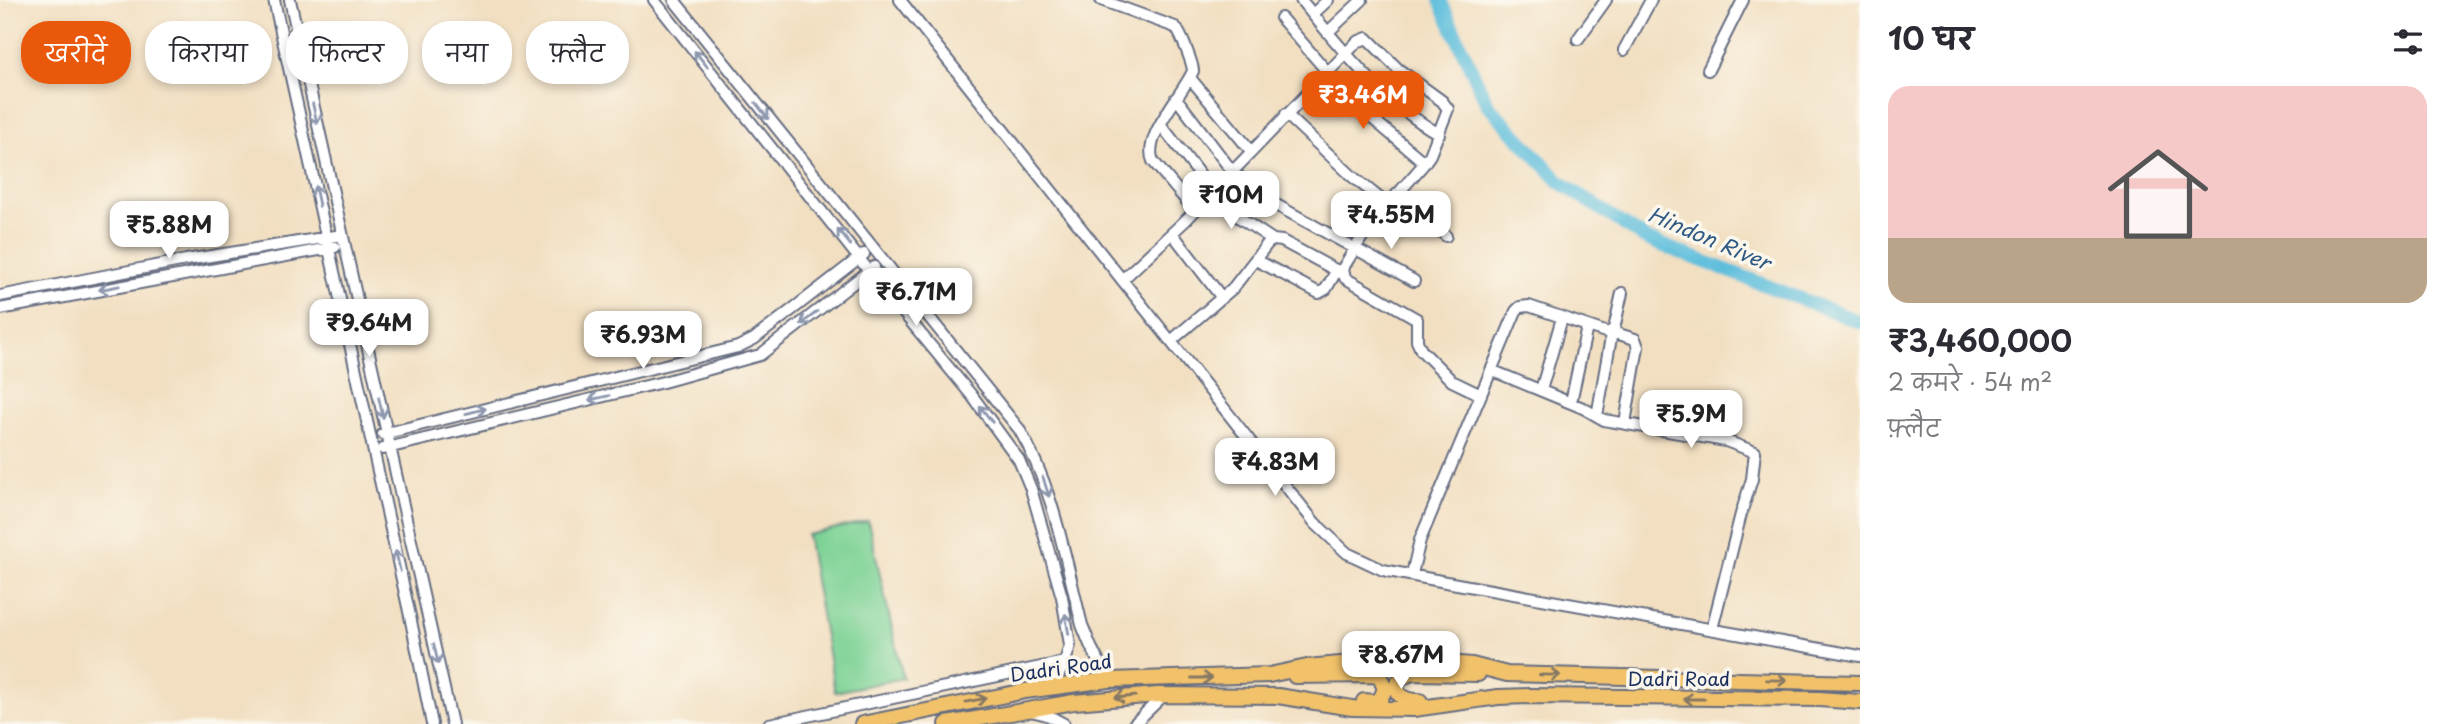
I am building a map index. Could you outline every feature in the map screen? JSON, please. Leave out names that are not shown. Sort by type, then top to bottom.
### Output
[{"type":"main road","name":"Dadri Road","points":[[1269,675],[1307,667],[1351,663],[1437,662],[1472,665],[1507,674]]},
{"type":"main road","name":"Dadri Road","points":[[1860,683],[1413,673],[1399,681],[1397,689],[1400,697],[1408,701],[1498,697],[1819,699],[1860,702]]},
{"type":"main road","name":"Dadri Road","points":[[862,724],[1014,693],[1108,680],[1373,675],[1380,677],[1385,689],[1380,700],[1374,702],[1321,696],[1164,695],[1073,702],[947,724]]},
{"type":"main road","name":"Dadri Road","points":[[1278,696],[1352,708],[1414,709],[1498,697]]},
{"type":"street","points":[[274,0],[432,724]]},
{"type":"street","points":[[290,0],[452,724]]},
{"type":"street","points":[[654,0],[869,271],[974,397],[1019,460],[1031,489],[1062,597],[1070,645],[1052,688]]},
{"type":"street","points":[[674,0],[1019,429],[1035,457],[1046,486],[1082,625],[1108,680]]},
{"type":"street","points":[[900,0],[1315,523],[1347,553],[1383,570],[1860,656]]},
{"type":"street","points":[[1101,0],[1175,27],[1179,31],[1182,44],[1193,63],[1190,78],[1161,125],[1150,155],[1195,211]]},
{"type":"street","points":[[1301,0],[1345,54],[1413,119],[1439,134]]},
{"type":"street","points":[[1313,15],[1328,0]]},
{"type":"street","points":[[1328,32],[1362,0]]},
{"type":"street","points":[[1578,40],[1606,0]]},
{"type":"street","points":[[1624,50],[1651,0]]},
{"type":"street","points":[[1707,70],[1743,0]]},
{"type":"street","points":[[1280,18],[1355,104],[1425,163]]},
{"type":"street","points":[[1122,280],[1195,211],[1345,54],[1362,38],[1371,39],[1398,69],[1446,104],[1448,109],[1425,163],[1367,229],[1343,268],[1326,289],[1319,293],[1256,260]]},
{"type":"street","points":[[1190,78],[1251,151]]},
{"type":"street","points":[[1176,99],[1232,171],[1269,201],[1414,281]]},
{"type":"street","points":[[1286,114],[1353,177],[1388,205]]},
{"type":"street","points":[[1161,125],[1213,192],[1240,218],[1273,240],[1282,241],[1412,314],[1417,319],[1417,341],[1422,350],[1452,381],[1481,395]]},
{"type":"street","points":[[1397,194],[1446,236]]},
{"type":"street","points":[[1172,233],[1222,298]]},
{"type":"street","points":[[0,309],[343,240]]},
{"type":"street","points":[[1171,341],[1239,282],[1273,240]]},
{"type":"street","points":[[0,296],[186,260],[328,243]]},
{"type":"street","points":[[370,436],[738,346],[754,339],[872,248]]},
{"type":"street","points":[[373,452],[663,382],[760,355],[882,261]]},
{"type":"street","points":[[1597,416],[1622,293]]},
{"type":"street","points":[[1412,574],[1420,540],[1510,321],[1520,307],[1529,306],[1587,327],[1628,336],[1637,342],[1625,423]]},
{"type":"street","points":[[1541,390],[1562,318]]},
{"type":"street","points":[[1571,402],[1587,327]]},
{"type":"street","points":[[1491,370],[1571,402],[1604,420],[1727,441],[1755,452],[1752,479],[1713,629]]},
{"type":"street","points":[[410,616],[427,613]]},
{"type":"street","points":[[769,724],[1065,662]]},
{"type":"street","points":[[1134,724],[1164,695]]},
{"type":"street","points":[[1022,710],[1047,715],[1064,724]]},
{"type":"green space","points":[[868,521],[903,678],[835,692],[807,535]]},
{"type":"waterway","name":"Hindon River","points":[[1440,0],[1487,104],[1560,182],[1646,239],[1860,322]]}]
